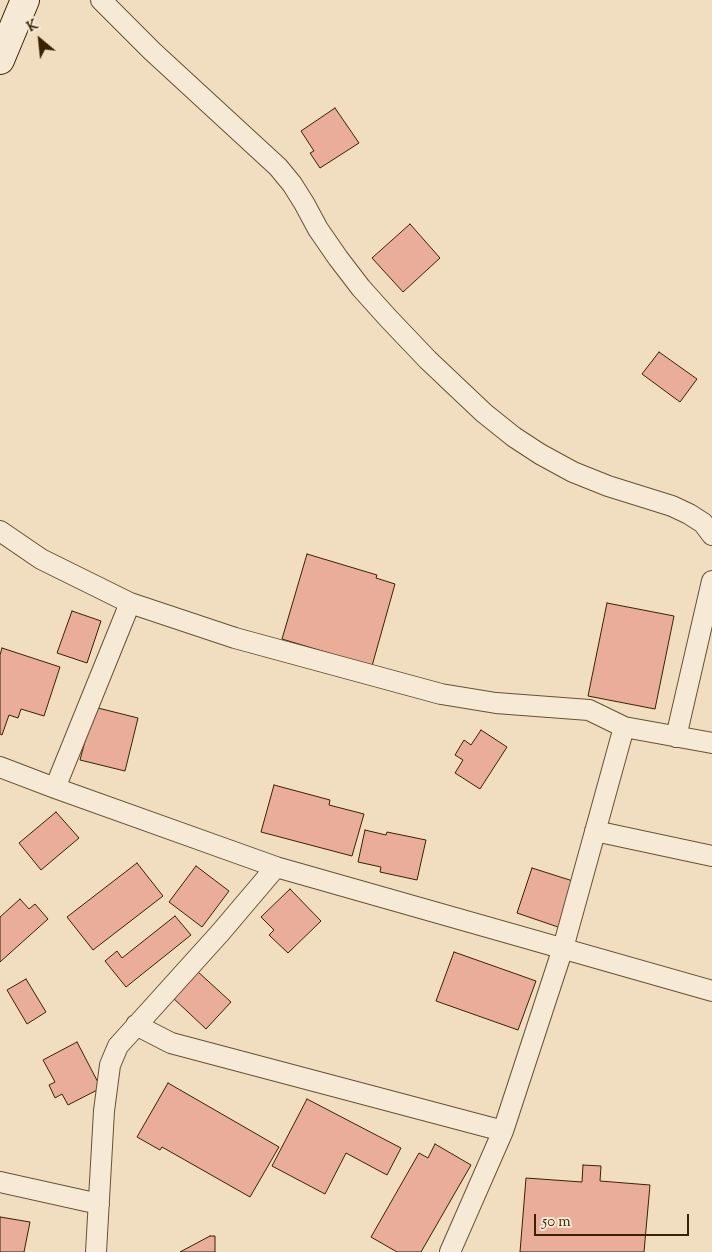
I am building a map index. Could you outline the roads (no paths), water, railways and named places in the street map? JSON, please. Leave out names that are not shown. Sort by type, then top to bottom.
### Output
[{"type":"street","points":[[0,60],[25,0]]},
{"type":"street","points":[[101,0],[152,51],[278,167],[292,184],[318,229],[361,288],[428,360],[484,413],[514,437],[556,463],[608,486],[672,506],[703,523],[712,535]]},
{"type":"street","points":[[0,531],[41,559],[130,603],[235,638],[441,694],[496,703],[590,710],[624,727],[712,743]]},
{"type":"street","points":[[676,737],[712,582]]},
{"type":"street","points":[[55,788],[130,603]]},
{"type":"street","points":[[450,1252],[503,1131],[563,948],[624,727]]},
{"type":"street","points":[[0,767],[276,867],[712,990]]},
{"type":"street","points":[[595,831],[712,856]]},
{"type":"street","points":[[96,1252],[104,1112],[110,1065],[118,1046],[220,933],[276,867]]},
{"type":"street","points":[[136,1025],[171,1043],[503,1131]]},
{"type":"street","points":[[0,1182],[99,1204]]}]
